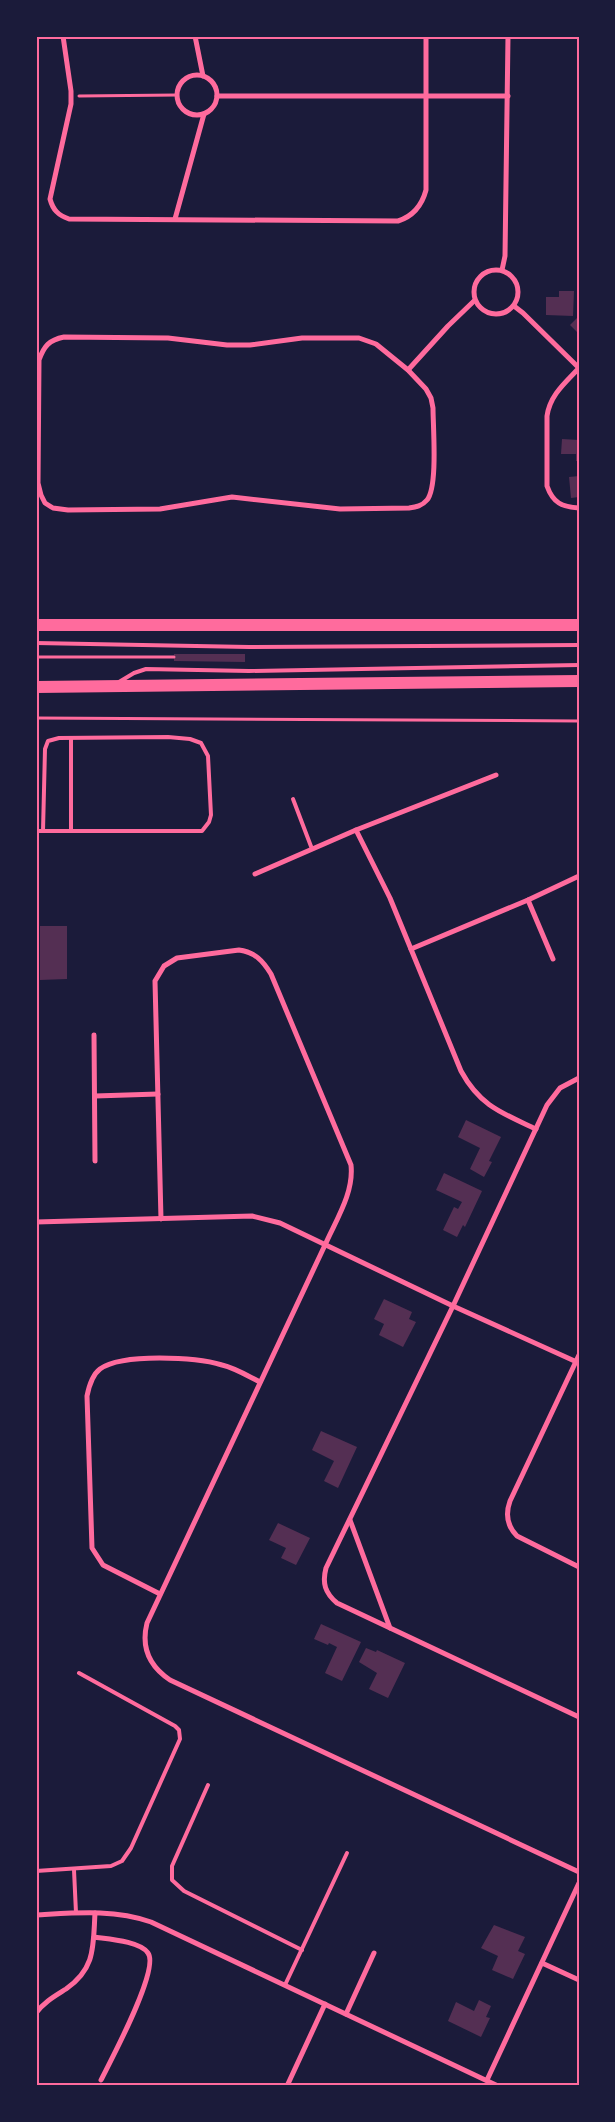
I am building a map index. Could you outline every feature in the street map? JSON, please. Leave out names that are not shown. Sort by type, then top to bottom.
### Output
[{"type":"main road","points":[[36,625],[579,625]]},
{"type":"main road","points":[[36,687],[579,681]]},
{"type":"street","points":[[63,36],[71,96],[51,193],[52,205],[55,211],[69,219],[398,221],[406,218],[419,207],[426,190],[426,36]]},
{"type":"street","points":[[195,36],[203,76]]},
{"type":"street","points":[[502,270],[505,256],[508,36]]},
{"type":"street","points":[[195,75],[203,76],[214,85],[217,96],[213,108],[204,114],[196,116],[186,112],[178,104],[177,95],[178,88],[185,79],[195,75]]},
{"type":"street","points":[[217,96],[508,96]]},
{"type":"street","points":[[175,219],[204,114]]},
{"type":"street","points":[[502,270],[510,274],[516,281],[519,289],[518,298],[514,306],[501,314],[493,314],[480,307],[476,300],[475,284],[486,272],[502,270]]},
{"type":"street","points":[[408,370],[448,326],[476,300]]},
{"type":"street","points":[[514,306],[523,312],[579,368],[553,397],[549,405],[547,486],[557,503],[565,507],[579,508]]},
{"type":"street","points":[[64,337],[168,338],[227,345],[302,338],[359,338],[376,344],[408,370],[426,389],[431,398],[433,408],[433,478],[431,492],[427,500],[419,506],[340,509],[232,497],[160,509],[68,510],[53,508],[45,503],[41,495],[38,483],[39,360],[46,345],[56,339],[64,337]]},
{"type":"street","points":[[255,874],[356,830],[496,775]]},
{"type":"street","points":[[356,830],[390,898],[461,1071],[470,1088],[480,1100],[494,1109],[536,1129]]},
{"type":"street","points":[[411,949],[528,900],[579,876]]},
{"type":"street","points":[[528,900],[553,959]]},
{"type":"street","points":[[161,1219],[154,986],[160,971],[169,962],[177,958],[239,950],[256,956],[265,964],[271,974],[350,1165],[352,1178],[350,1189],[325,1245],[147,1623],[145,1638],[151,1661],[162,1675],[579,1872]]},
{"type":"street","points":[[94,1034],[95,1161]]},
{"type":"street","points":[[579,1078],[569,1082],[553,1096],[536,1129],[453,1306],[326,1568],[325,1588],[328,1595],[337,1603],[579,1717]]},
{"type":"street","points":[[95,1096],[158,1094]]},
{"type":"street","points":[[36,1222],[259,1217],[280,1223],[453,1306],[577,1362]]},
{"type":"street","points":[[579,1355],[510,1501],[506,1516],[511,1531],[517,1536],[579,1567]]},
{"type":"street","points":[[160,1594],[103,1565],[92,1548],[87,1396],[90,1382],[98,1370],[121,1361],[192,1358],[225,1365],[260,1382]]},
{"type":"street","points":[[350,1520],[390,1628]]},
{"type":"street","points":[[487,2080],[579,1883]]},
{"type":"street","points":[[36,2014],[49,2000],[69,1987],[90,1962],[95,1913]]},
{"type":"street","points":[[36,1915],[95,1913],[132,1915],[151,1922],[498,2086]]},
{"type":"street","points":[[94,1937],[119,1940],[140,1946],[148,1952],[151,1961],[145,1984],[125,2034],[101,2080]]},
{"type":"street","points":[[346,2014],[374,1953]]},
{"type":"street","points":[[542,1963],[579,1980]]},
{"type":"street","points":[[287,2086],[325,2004]]},
{"type":"lane","points":[[36,643],[249,647],[579,645]]},
{"type":"lane","points":[[112,687],[134,673],[146,669],[249,671],[579,665]]},
{"type":"lane","points":[[36,831],[199,832],[207,826],[211,815],[208,756],[204,746],[198,741],[168,737],[52,739],[46,744],[43,831]]},
{"type":"lane","points":[[71,738],[71,831]]},
{"type":"lane","points":[[293,799],[312,849]]},
{"type":"lane","points":[[36,1871],[74,1870],[118,1864],[126,1856],[179,1743],[180,1735],[175,1726],[79,1673]]},
{"type":"lane","points":[[208,1785],[172,1866],[171,1876],[174,1883],[184,1891],[302,1950]]},
{"type":"lane","points":[[285,1985],[347,1853]]},
{"type":"lane","points":[[74,1870],[76,1914]]},
{"type":"path","points":[[71,96],[177,95]]},
{"type":"path","points":[[36,658],[174,657]]},
{"type":"path","points":[[36,718],[64,720],[579,721]]},
{"type":"building","points":[[559,291],[574,291],[573,316],[546,315],[546,297],[559,297]]},
{"type":"building","points":[[579,316],[579,334],[570,325]]},
{"type":"building","points":[[562,439],[579,440],[579,461],[576,461],[576,454],[561,454]]},
{"type":"building","points":[[579,476],[579,497],[571,498],[569,477]]},
{"type":"building","points":[[174,654],[245,654],[245,662],[174,661]]},
{"type":"building","points":[[40,926],[67,926],[67,979],[40,980]]},
{"type":"building","points":[[466,1120],[501,1137],[489,1161],[492,1162],[484,1177],[470,1169],[480,1148],[458,1137]]},
{"type":"building","points":[[444,1173],[482,1191],[465,1227],[463,1225],[457,1237],[443,1230],[454,1207],[458,1209],[462,1202],[436,1190]]},
{"type":"building","points":[[384,1299],[412,1312],[409,1319],[416,1322],[403,1347],[379,1335],[384,1324],[374,1319]]},
{"type":"building","points":[[321,1431],[357,1447],[338,1488],[324,1481],[334,1461],[312,1450]]},
{"type":"building","points":[[278,1523],[310,1538],[296,1565],[281,1558],[286,1548],[269,1540]]},
{"type":"building","points":[[321,1624],[361,1642],[342,1681],[325,1673],[337,1647],[314,1639]]},
{"type":"building","points":[[366,1648],[376,1652],[377,1650],[405,1663],[388,1698],[369,1689],[377,1673],[359,1662]]},
{"type":"building","points":[[494,1925],[525,1937],[518,1951],[525,1954],[513,1979],[492,1970],[498,1956],[481,1948]]},
{"type":"building","points":[[479,2000],[491,2006],[486,2017],[490,2018],[481,2037],[448,2021],[456,2002],[474,2011]]}]
